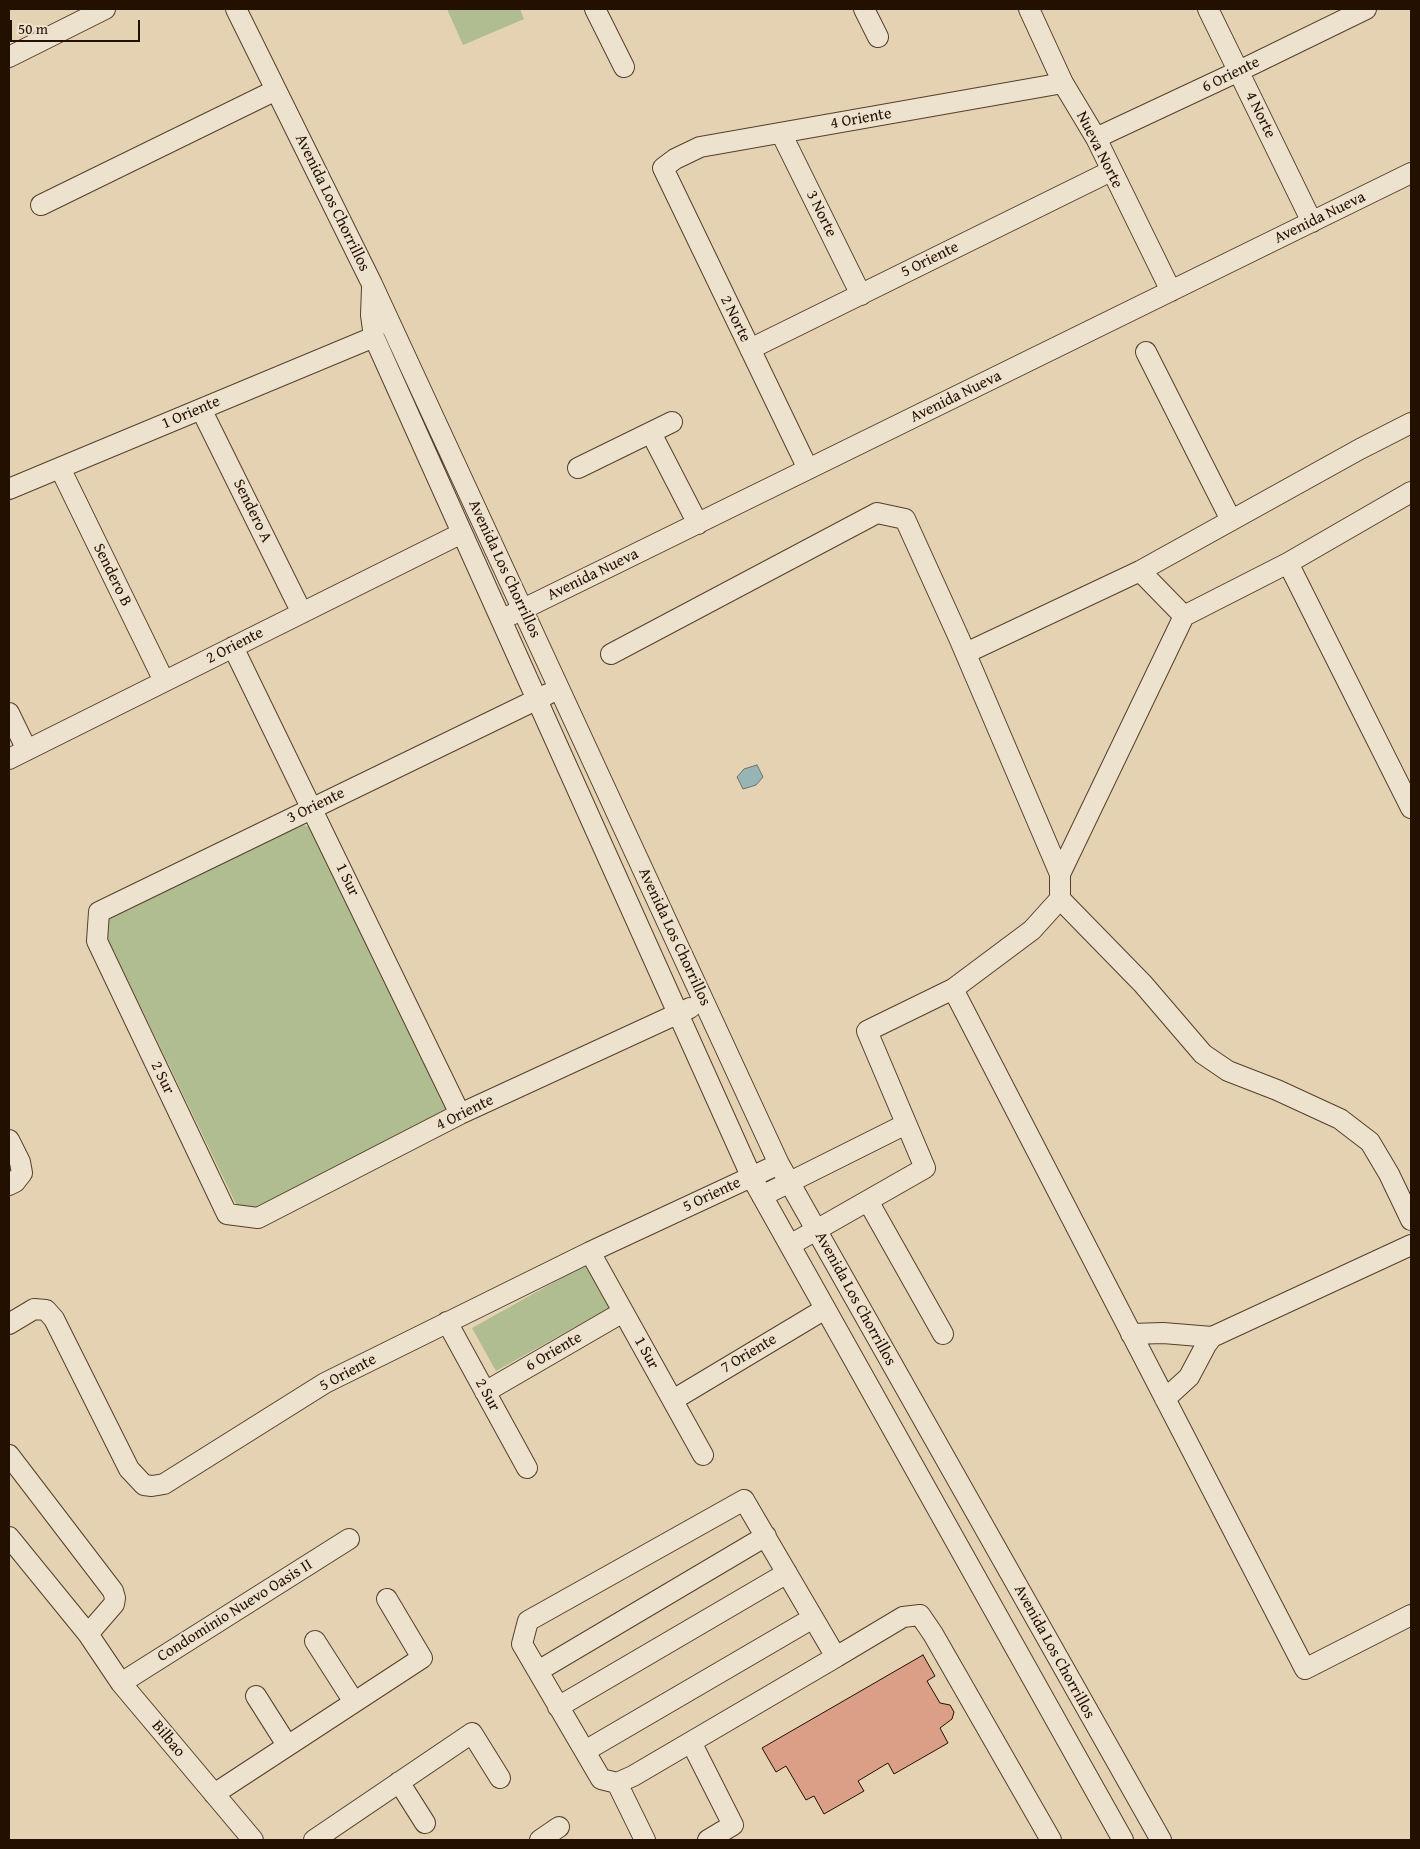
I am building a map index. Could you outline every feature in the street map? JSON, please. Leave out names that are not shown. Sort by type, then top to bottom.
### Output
[{"type":"street","points":[[9,57],[105,9]]},
{"type":"street","name":"Avenida Los Chorrillos","points":[[236,9],[372,284],[778,1164],[1156,1832]]},
{"type":"street","points":[[595,9],[624,67]]},
{"type":"street","points":[[864,9],[878,37]]},
{"type":"street","name":"Nueva Norte","points":[[1029,9],[1063,83],[1096,138],[1171,292]]},
{"type":"street","name":"4 Norte","points":[[1208,9],[1312,222]]},
{"type":"street","name":"6 Oriente","points":[[1096,138],[1366,9]]},
{"type":"street","name":"4 Oriente","points":[[664,168],[676,159],[700,148],[1063,83]]},
{"type":"street","points":[[41,205],[276,90]]},
{"type":"street","name":"3 Norte","points":[[781,133],[861,294]]},
{"type":"street","name":"2 Norte","points":[[664,168],[808,469]]},
{"type":"street","name":"5 Oriente","points":[[750,349],[1111,171]]},
{"type":"street","name":"Avenida Nueva","points":[[501,620],[1411,174]]},
{"type":"street","name":"Avenida Los Chorrillos","points":[[372,284],[374,337],[751,1176],[1122,1840]]},
{"type":"street","name":"1 Oriente","points":[[9,489],[374,337]]},
{"type":"street","points":[[1146,352],[1231,520]]},
{"type":"street","name":"Sendero A","points":[[201,409],[302,613]]},
{"type":"street","points":[[578,468],[672,422]]},
{"type":"street","points":[[966,653],[1140,571],[1411,423]]},
{"type":"street","points":[[651,433],[698,524]]},
{"type":"street","name":"Sendero B","points":[[60,468],[164,681]]},
{"type":"street","points":[[1060,874],[1184,616],[1288,563],[1411,492]]},
{"type":"street","points":[[611,654],[877,512],[905,519],[966,653],[1060,874],[1060,899],[1032,930],[953,989],[867,1031],[925,1168],[790,1245]]},
{"type":"street","name":"2 Oriente","points":[[9,759],[462,533]]},
{"type":"street","points":[[1288,563],[1411,808]]},
{"type":"street","points":[[1140,571],[1184,616]]},
{"type":"street","name":"1 Sur","points":[[233,647],[460,1114]]},
{"type":"street","name":"3 Oriente","points":[[97,941],[99,912],[559,688]]},
{"type":"street","points":[[9,713],[27,750]]},
{"type":"street","points":[[598,836],[622,825]]},
{"type":"street","points":[[1060,899],[1143,984],[1203,1054],[1228,1070],[1340,1119],[1370,1142],[1389,1174],[1411,1220]]},
{"type":"street","name":"2 Sur","points":[[97,941],[227,1214]]},
{"type":"street","points":[[953,989],[1304,1670],[1411,1616]]},
{"type":"street","name":"4 Oriente","points":[[227,1214],[258,1218],[460,1114],[704,1002]]},
{"type":"street","points":[[762,1196],[906,1124]]},
{"type":"street","points":[[9,1140],[20,1162],[22,1173],[12,1184]]},
{"type":"street","name":"5 Oriente","points":[[9,1324],[34,1309],[46,1310],[54,1319],[129,1469],[144,1485],[164,1484],[325,1383],[590,1252],[778,1164]]},
{"type":"street","points":[[868,1201],[943,1334]]},
{"type":"street","points":[[1165,1399],[1189,1377],[1212,1337],[1411,1244]]},
{"type":"street","name":"1 Sur","points":[[590,1252],[703,1455]]},
{"type":"street","name":"7 Oriente","points":[[673,1400],[825,1309]]},
{"type":"street","name":"6 Oriente","points":[[485,1392],[623,1312]]},
{"type":"street","name":"2 Sur","points":[[447,1322],[527,1468]]},
{"type":"street","points":[[1131,1334],[1163,1333],[1212,1337]]},
{"type":"street","points":[[9,1454],[113,1591],[114,1604],[88,1634]]},
{"type":"street","points":[[836,1657],[744,1500],[528,1621],[522,1644],[601,1780],[617,1783],[633,1776],[836,1657],[903,1617],[920,1615],[933,1634],[1051,1840]]},
{"type":"street","points":[[538,1671],[766,1536]]},
{"type":"street","name":"Bilbao","points":[[9,1537],[88,1634],[121,1683],[253,1840]]},
{"type":"street","name":"Condominio Nuevo Oasis II","points":[[121,1683],[349,1539]]},
{"type":"street","points":[[558,1707],[787,1573]]},
{"type":"street","points":[[214,1794],[422,1658],[387,1599]]},
{"type":"street","points":[[585,1752],[813,1618]]},
{"type":"street","points":[[315,1641],[354,1702]]},
{"type":"street","points":[[256,1696],[287,1745]]},
{"type":"street","points":[[326,1837],[399,1782],[472,1733],[500,1778]]},
{"type":"street","points":[[691,1742],[733,1825],[708,1840]]},
{"type":"street","points":[[399,1782],[425,1823]]},
{"type":"street","points":[[617,1783],[646,1840]]},
{"type":"street","points":[[540,1840],[560,1827]]},
{"type":"street","points":[[1122,1840],[1156,1832]]},
{"type":"green space","points":[[447,9],[520,9],[524,19],[463,45]]},
{"type":"green space","points":[[300,823],[313,829],[447,1106],[442,1118],[255,1207],[237,1206],[106,935],[106,919]]},
{"type":"green space","points":[[585,1265],[609,1308],[496,1371],[472,1328]]},
{"type":"water","points":[[757,765],[763,777],[756,785],[743,789],[737,777],[744,769]]},
{"type":"building","points":[[923,1655],[935,1676],[927,1681],[940,1703],[950,1705],[954,1712],[952,1719],[940,1728],[948,1743],[894,1774],[888,1763],[858,1781],[864,1791],[824,1814],[814,1796],[806,1800],[786,1766],[776,1772],[762,1748]]}]
